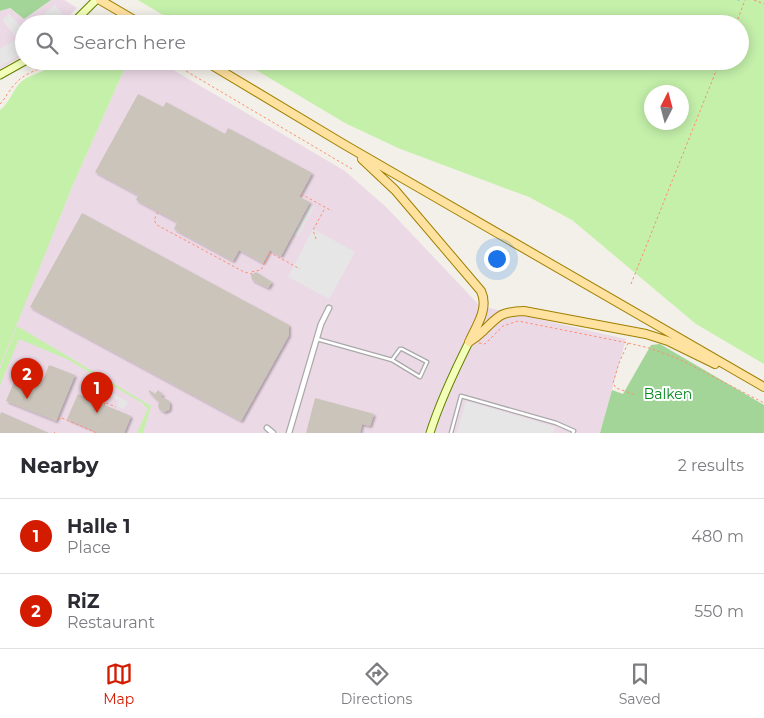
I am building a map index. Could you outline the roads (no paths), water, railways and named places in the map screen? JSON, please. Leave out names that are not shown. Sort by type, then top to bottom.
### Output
[{"type":"main road","points":[[100,1],[124,15]]},
{"type":"main road","points":[[220,70],[345,145],[764,387]]},
{"type":"main road","points":[[345,145],[395,190],[481,291],[485,301],[483,310],[469,342]]},
{"type":"main road","points":[[469,342],[502,314],[524,311],[646,334],[668,341],[764,387]]},
{"type":"street","points":[[83,15],[100,1]]},
{"type":"street","points":[[0,75],[15,67]]},
{"type":"street","points":[[290,433],[321,324],[329,308]]},
{"type":"street","points":[[430,433],[448,385],[469,342]]},
{"type":"street","points":[[267,428],[273,433]]},
{"type":"lane","points":[[317,339],[392,360],[420,377],[426,364],[426,362],[402,349],[392,360]]},
{"type":"lane","points":[[451,433],[462,396],[556,423],[574,431],[573,433]]},
{"type":"place","name":"RiZ","points":[[27,399]]},
{"type":"place","name":"Halle 1","points":[[97,413]]},
{"type":"park label","name":"Balken","points":[[668,394]]}]
